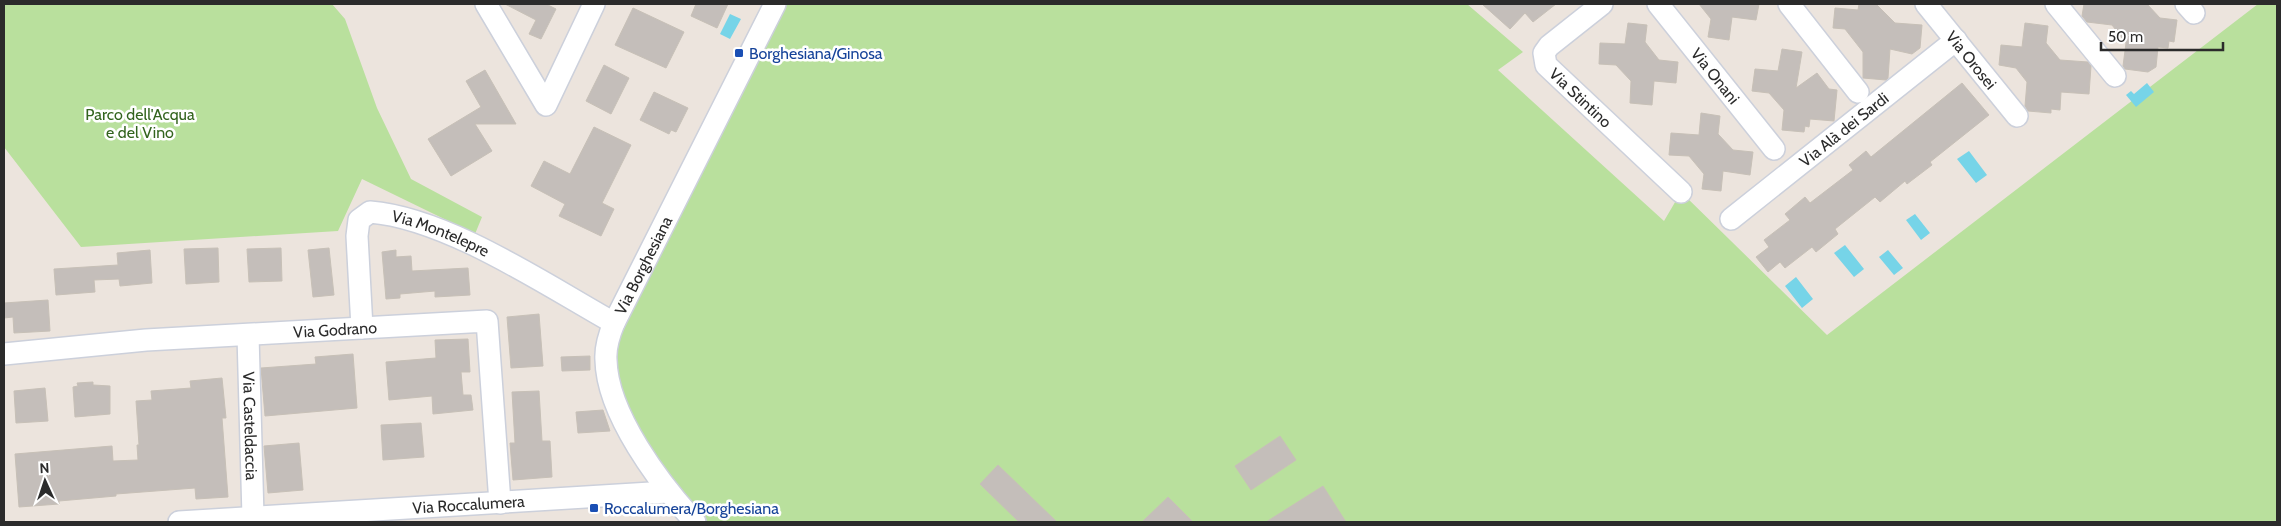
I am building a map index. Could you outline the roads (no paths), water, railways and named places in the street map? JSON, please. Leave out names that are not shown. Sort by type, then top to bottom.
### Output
[{"type":"street","points":[[486,4],[546,106],[594,4]]},
{"type":"street","name":"Via Borghesiana","points":[[695,522],[668,492],[636,443],[610,386],[606,367],[606,352],[614,323],[774,4]]},
{"type":"street","name":"Via Stintino","points":[[1602,4],[1549,46],[1544,53],[1544,61],[1552,72],[1681,192]]},
{"type":"street","name":"Via Onani","points":[[1658,4],[1774,150]]},
{"type":"street","points":[[1789,4],[1858,92]]},
{"type":"street","name":"Via Orosei","points":[[1926,4],[2017,116]]},
{"type":"street","points":[[2056,4],[2115,76]]},
{"type":"street","name":"Via Alà dei Sardi","points":[[1731,219],[1956,40]]},
{"type":"street","name":"Via Montelepre","points":[[362,328],[357,236],[359,220],[370,212],[387,214],[431,226],[491,254],[614,323]]},
{"type":"street","name":"Via Godrano","points":[[4,354],[146,340],[487,321],[500,503]]},
{"type":"street","name":"Via Casteldaccia","points":[[248,335],[253,517]]},
{"type":"street","name":"Via Roccalumera","points":[[178,522],[253,517],[318,518],[418,515],[500,503],[668,492]]},
{"type":"water","points":[[730,14],[741,19],[730,39],[720,34]]},
{"type":"water","points":[[2147,83],[2154,92],[2136,107],[2126,95],[2131,91],[2134,94]]},
{"type":"water","points":[[1969,151],[1987,175],[1976,183],[1957,159]]},
{"type":"water","points":[[1915,214],[1930,233],[1921,240],[1906,220]]},
{"type":"water","points":[[1845,245],[1864,269],[1854,277],[1834,253]]},
{"type":"water","points":[[1888,250],[1903,268],[1894,275],[1879,257]]},
{"type":"water","points":[[1796,277],[1813,299],[1802,308],[1785,286]]},
{"type":"place","name":"Borghesiana/Ginosa","points":[[739,53]]},
{"type":"place","name":"Roccalumera/Borghesiana","points":[[594,508]]},
{"type":"park label","name":"Parco dell'Acqua e del Vino","points":[[140,123]]}]
